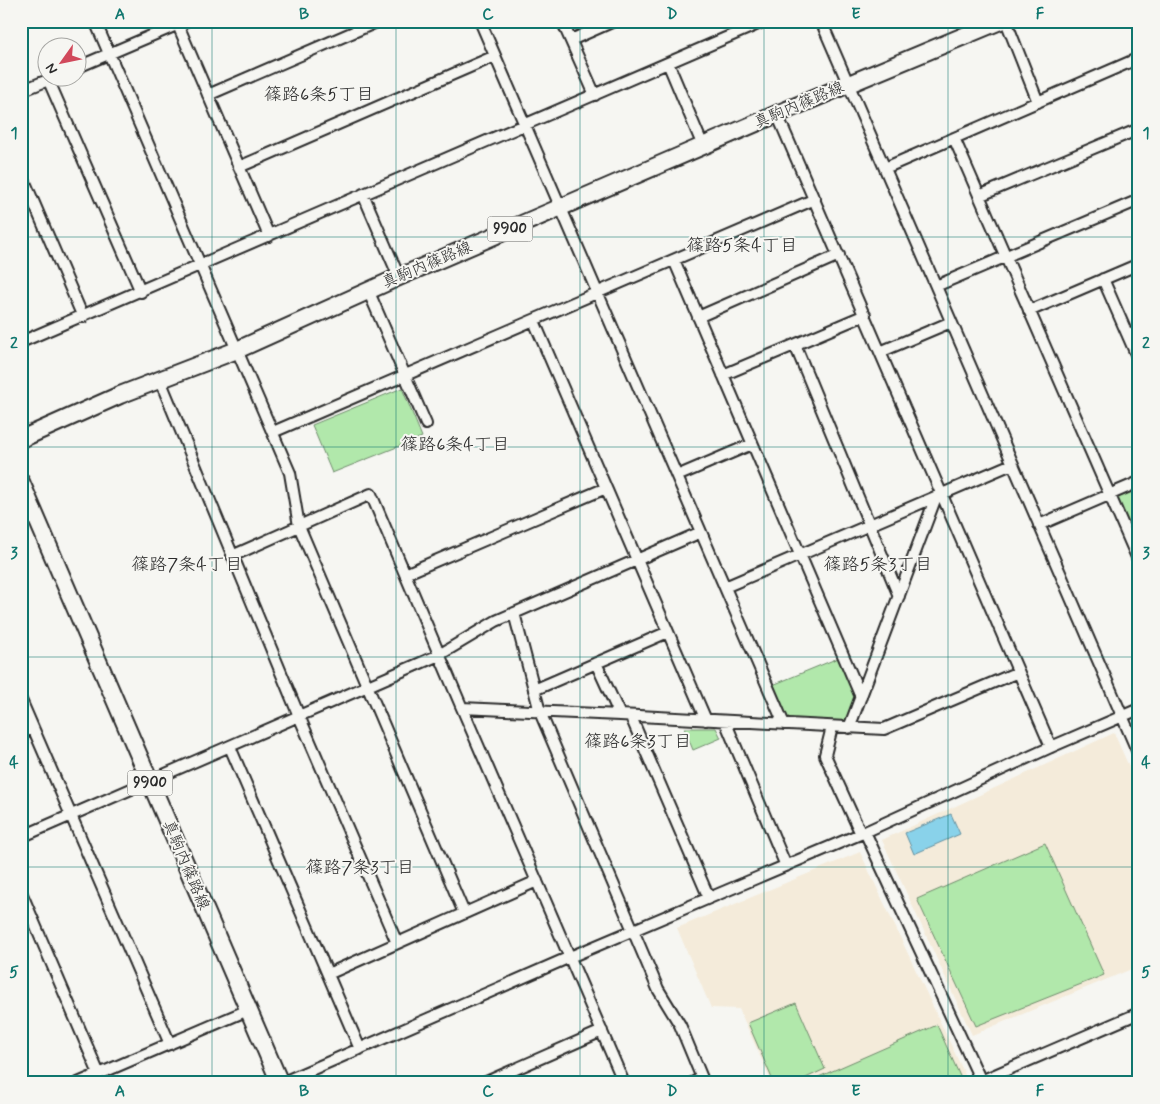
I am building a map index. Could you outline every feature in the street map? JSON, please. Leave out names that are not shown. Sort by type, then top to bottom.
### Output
[{"type":"main road","name":"真駒内篠路線","points":[[21,439],[120,395],[237,350],[368,290],[848,84],[1000,21]]},
{"type":"main road","name":"真駒内篠路線","points":[[21,482],[280,1083]]},
{"type":"street","points":[[95,21],[290,473],[299,526],[464,913]]},
{"type":"street","points":[[208,95],[362,25],[379,21]]},
{"type":"street","points":[[480,21],[784,724]]},
{"type":"street","points":[[562,21],[595,95]]},
{"type":"street","points":[[570,40],[614,21]]},
{"type":"street","points":[[737,21],[741,31]]},
{"type":"street","points":[[22,338],[83,317],[765,21]]},
{"type":"street","points":[[822,21],[1139,755]]},
{"type":"street","points":[[1006,21],[1038,102]]},
{"type":"street","points":[[88,63],[182,23],[208,95],[269,236]]},
{"type":"street","points":[[239,167],[495,56]]},
{"type":"street","points":[[885,168],[1139,58]]},
{"type":"street","points":[[668,63],[703,146]]},
{"type":"street","points":[[21,91],[38,84]]},
{"type":"street","points":[[55,88],[141,292]]},
{"type":"street","points":[[778,114],[865,315],[939,496],[1051,747]]},
{"type":"street","points":[[980,196],[1139,129]]},
{"type":"street","points":[[954,138],[1139,562]]},
{"type":"street","points":[[21,173],[83,317]]},
{"type":"street","points":[[363,194],[399,277]]},
{"type":"street","points":[[273,432],[598,294],[815,199]]},
{"type":"street","points":[[936,286],[1139,200]]},
{"type":"street","points":[[698,317],[839,255]]},
{"type":"street","points":[[674,260],[861,697]]},
{"type":"street","points":[[1029,311],[1139,264]]},
{"type":"street","points":[[1103,279],[1139,361]]},
{"type":"street","points":[[368,290],[426,424]]},
{"type":"street","points":[[723,375],[865,315]]},
{"type":"street","points":[[534,321],[706,720]]},
{"type":"street","points":[[880,352],[951,322]]},
{"type":"street","points":[[1128,336],[1139,331]]},
{"type":"street","points":[[795,345],[899,596]]},
{"type":"street","points":[[160,380],[299,716],[397,943]]},
{"type":"street","points":[[677,476],[752,444]]},
{"type":"street","points":[[725,587],[1012,464]]},
{"type":"street","points":[[1039,525],[1139,482]]},
{"type":"street","points":[[405,574],[606,488]]},
{"type":"street","points":[[232,556],[371,494],[624,1083]]},
{"type":"street","points":[[850,728],[899,596],[939,496]]},
{"type":"street","points":[[21,837],[439,655],[496,621],[702,532]]},
{"type":"street","points":[[514,613],[540,712],[658,989],[680,1025],[704,1080],[692,1083]]},
{"type":"street","points":[[534,690],[668,632]]},
{"type":"street","points":[[596,663],[620,715]]},
{"type":"street","points":[[462,708],[884,729],[1018,672]]},
{"type":"street","points":[[21,700],[170,1044]]},
{"type":"street","points":[[280,1083],[570,957],[863,833],[1139,709]]},
{"type":"street","points":[[631,717],[710,898]]},
{"type":"street","points":[[725,721],[786,866]]},
{"type":"street","points":[[832,727],[825,754],[981,1082],[1139,1013]]},
{"type":"street","points":[[21,732],[33,728]]},
{"type":"street","points":[[230,747],[360,1048]]},
{"type":"street","points":[[328,974],[537,881]]},
{"type":"street","points":[[21,892],[100,1074]]},
{"type":"street","points":[[78,1083],[248,1010]]},
{"type":"street","points":[[484,1083],[602,1031]]},
{"type":"shaded area","points":[[1114,733],[1139,789],[1139,966],[972,1035],[882,840]]},
{"type":"shaded area","points":[[860,852],[969,1083],[772,1083],[739,1009],[711,1008],[677,928]]},
{"type":"green space","points":[[402,388],[422,437],[332,473],[312,425]]},
{"type":"green space","points":[[1139,487],[1139,547],[1118,500],[1120,495]]},
{"type":"green space","points":[[843,656],[861,697],[849,728],[784,724],[768,687]]},
{"type":"green space","points":[[684,728],[716,728],[721,738],[693,750]]},
{"type":"green space","points":[[1045,843],[1104,975],[976,1026],[917,899]]},
{"type":"green space","points":[[796,1003],[825,1069],[795,1083],[774,1083],[748,1023]]},
{"type":"green space","points":[[937,1025],[963,1083],[805,1083]]},
{"type":"water","points":[[951,814],[960,834],[914,854],[905,833]]},
{"type":"district","name":"篠路6条5丁目","points":[[319,95]]},
{"type":"district","name":"篠路5条4丁目","points":[[742,246]]},
{"type":"district","name":"篠路6条4丁目","points":[[455,445]]},
{"type":"district","name":"篠路7条4丁目","points":[[187,565]]},
{"type":"district","name":"篠路5条3丁目","points":[[878,565]]},
{"type":"district","name":"篠路6条3丁目","points":[[638,742]]},
{"type":"district","name":"篠路7条3丁目","points":[[360,868]]}]
